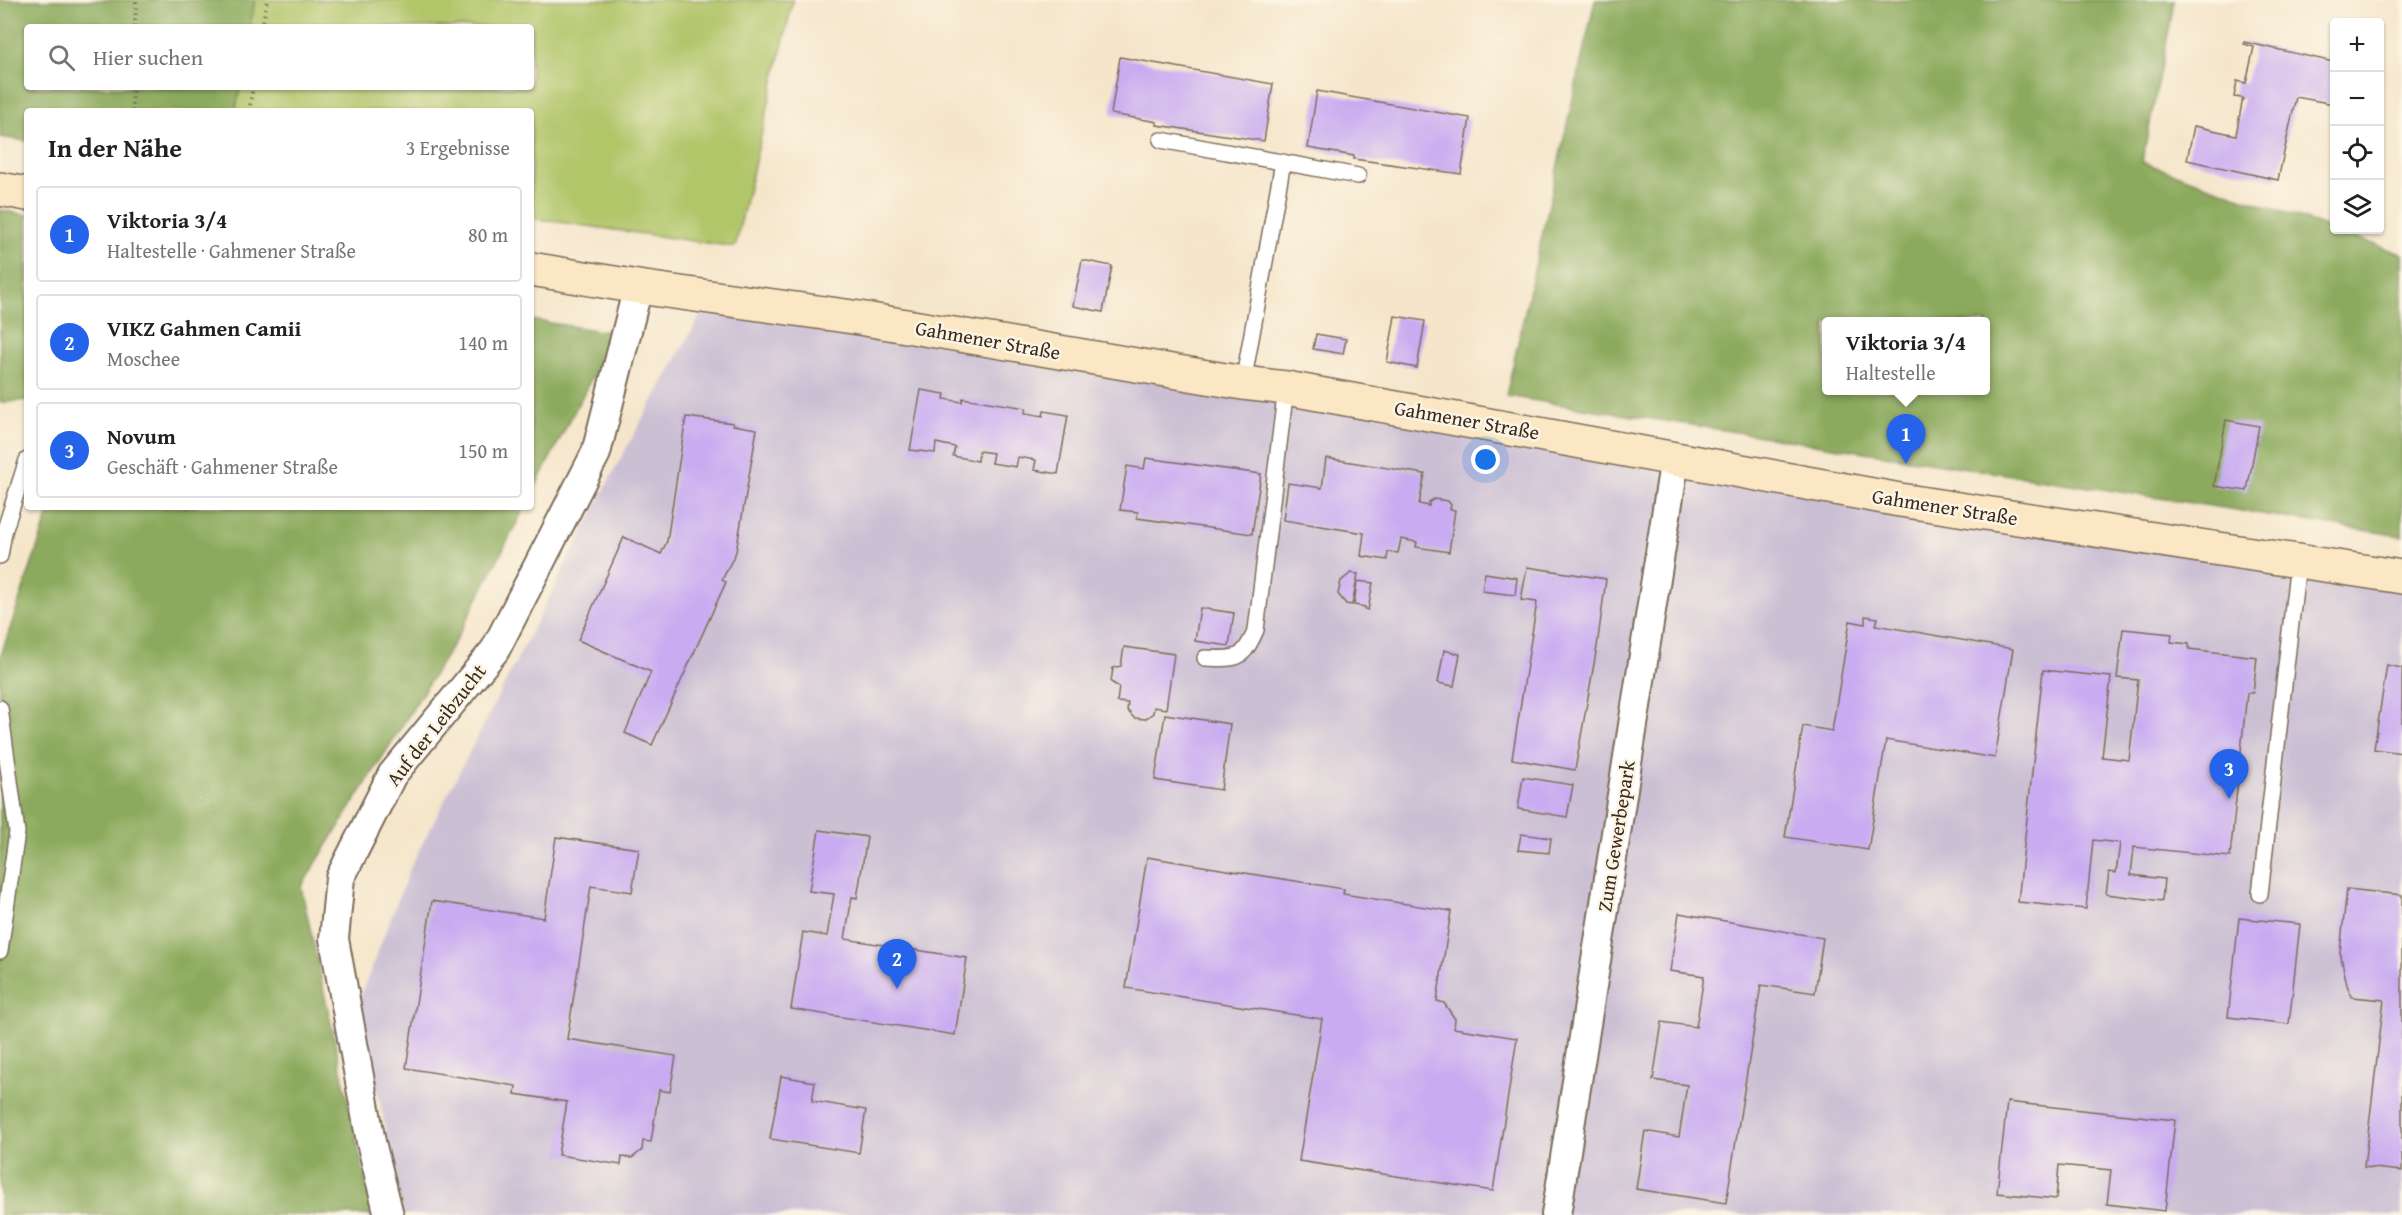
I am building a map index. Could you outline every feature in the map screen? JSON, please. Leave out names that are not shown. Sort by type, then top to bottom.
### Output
[{"type":"main road","points":[[0,189],[24,193]]},
{"type":"main road","name":"Gahmener Straße","points":[[534,270],[638,287],[853,317],[1243,383],[1286,388],[1900,500],[2402,577]]},
{"type":"street","name":"Auf der Leibzucht","points":[[389,1215],[371,1142],[334,939],[340,878],[392,775],[495,650],[596,453],[638,287]]},
{"type":"street","name":"Zum Gewerbepark","points":[[1556,1215],[1675,458]]},
{"type":"lane","points":[[1161,140],[1358,176]]},
{"type":"lane","points":[[1243,383],[1283,162]]},
{"type":"lane","points":[[1205,658],[1233,659],[1247,650],[1256,630],[1286,388]]},
{"type":"lane","points":[[0,556],[4,532],[24,469]]},
{"type":"lane","points":[[2260,894],[2298,562]]},
{"type":"lane","points":[[0,708],[17,832],[4,890],[0,951]]},
{"type":"path","points":[[135,24],[136,0]]},
{"type":"path","points":[[263,24],[267,0]]},
{"type":"path","points":[[132,108],[133,90]]},
{"type":"path","points":[[250,108],[252,90]]},
{"type":"shaded area","points":[[706,306],[2402,583],[2402,1215],[403,1215],[359,1000],[410,868],[619,461]]},
{"type":"green space","points":[[0,0],[255,0],[251,24],[24,24],[24,90],[239,90],[236,108],[24,108],[24,141],[0,137]]},
{"type":"green space","points":[[255,0],[793,0],[735,247],[534,218],[534,108],[236,108],[240,90],[534,90],[534,24],[251,24]]},
{"type":"green space","points":[[1595,0],[2175,0],[2142,162],[2330,229],[2330,234],[2345,234],[2402,254],[2402,536],[1506,396]]},
{"type":"green space","points":[[0,210],[24,214],[24,400],[0,403]]},
{"type":"green space","points":[[534,320],[615,333],[534,489]]},
{"type":"green space","points":[[50,510],[523,510],[457,638],[301,887],[373,1215],[0,1215],[0,658]]},
{"type":"building","points":[[2244,42],[2330,61],[2330,103],[2296,97],[2278,180],[2187,160],[2194,126],[2236,135],[2243,98],[2234,97],[2237,81],[2246,83],[2254,47]]},
{"type":"building","points":[[1120,57],[1273,84],[1264,141],[1157,125],[1157,122],[1111,114]]},
{"type":"building","points":[[1317,91],[1470,118],[1461,174],[1354,159],[1354,156],[1308,148]]},
{"type":"building","points":[[1082,260],[1112,266],[1103,312],[1073,306]]},
{"type":"building","points":[[1395,316],[1425,321],[1417,368],[1387,362]]},
{"type":"building","points":[[1316,334],[1346,339],[1343,354],[1313,349]]},
{"type":"building","points":[[921,390],[945,394],[944,399],[962,402],[963,398],[1026,408],[1025,413],[1043,416],[1044,411],[1068,415],[1058,474],[1034,470],[1036,460],[1018,457],[1016,467],[991,463],[993,453],[979,451],[978,461],[953,456],[955,447],[936,443],[935,453],[910,450]]},
{"type":"building","points":[[686,417],[733,423],[733,425],[757,429],[736,552],[722,580],[726,582],[652,745],[625,733],[651,672],[578,640],[624,537],[661,554],[667,541]]},
{"type":"building","points":[[2226,420],[2259,426],[2247,491],[2214,486]]},
{"type":"building","points":[[1146,458],[1261,474],[1252,534],[1137,518],[1138,512],[1120,510],[1127,466],[1144,469]]},
{"type":"building","points":[[1326,458],[1425,474],[1419,504],[1429,506],[1429,502],[1434,499],[1448,501],[1451,505],[1450,509],[1455,510],[1449,552],[1416,547],[1417,542],[1401,539],[1398,553],[1388,552],[1387,560],[1361,556],[1364,533],[1283,520],[1288,483],[1322,488]]},
{"type":"building","points":[[1527,567],[1606,579],[1597,647],[1575,770],[1512,759],[1537,602],[1521,600]]},
{"type":"building","points":[[1351,573],[1358,574],[1352,605],[1346,604],[1338,594],[1341,581]]},
{"type":"building","points":[[1485,573],[1517,578],[1515,595],[1482,591]]},
{"type":"building","points":[[1357,581],[1373,583],[1368,610],[1365,607],[1354,605]]},
{"type":"building","points":[[1200,608],[1234,613],[1229,646],[1195,641]]},
{"type":"building","points":[[1865,616],[1878,618],[1876,625],[2013,649],[1995,758],[1886,740],[1868,850],[1785,837],[1803,726],[1832,731],[1850,621],[1865,624]]},
{"type":"building","points":[[2123,629],[2172,634],[2171,642],[2189,644],[2189,649],[2257,657],[2253,693],[2247,693],[2230,857],[2134,847],[2131,875],[2164,879],[2162,901],[2106,894],[2109,872],[2116,873],[2120,843],[2093,840],[2086,909],[2018,902],[2043,670],[2111,677],[2102,757],[2129,760],[2138,680],[2117,678]]},
{"type":"building","points":[[1124,647],[1174,654],[1166,709],[1154,707],[1153,713],[1145,719],[1134,718],[1127,710],[1128,703],[1117,702],[1119,687],[1111,682],[1113,668],[1121,666]]},
{"type":"building","points":[[1444,650],[1460,654],[1454,686],[1438,683]]},
{"type":"building","points":[[2387,665],[2402,668],[2402,753],[2374,749]]},
{"type":"building","points":[[1165,714],[1230,724],[1221,790],[1155,780]]},
{"type":"building","points":[[1523,777],[1573,785],[1567,817],[1518,809]]},
{"type":"building","points":[[819,830],[867,837],[857,898],[852,897],[845,939],[967,958],[955,1035],[791,1009],[803,932],[827,936],[834,894],[809,891]]},
{"type":"building","points":[[1521,834],[1551,838],[1549,853],[1518,850]]},
{"type":"building","points":[[556,837],[639,849],[632,892],[591,886],[567,1039],[676,1056],[670,1092],[659,1090],[651,1142],[643,1141],[642,1150],[632,1158],[622,1157],[621,1165],[558,1155],[567,1102],[515,1094],[516,1086],[406,1068],[432,901],[544,918]]},
{"type":"building","points":[[1147,857],[1344,889],[1343,894],[1451,911],[1437,1001],[1444,1003],[1455,1019],[1454,1028],[1517,1038],[1493,1191],[1299,1161],[1322,1019],[1126,988]]},
{"type":"building","points":[[2347,889],[2402,895],[2402,1171],[2364,1167],[2384,1000],[2352,997],[2347,985],[2340,952]]},
{"type":"building","points":[[1679,913],[1823,938],[1815,993],[1761,985],[1726,1203],[1636,1189],[1645,1131],[1679,1137],[1687,1085],[1653,1080],[1662,1022],[1696,1027],[1704,976],[1670,971]]},
{"type":"building","points":[[2239,918],[2300,924],[2289,1024],[2228,1017]]},
{"type":"building","points":[[781,1076],[815,1082],[812,1101],[866,1110],[859,1153],[770,1139]]},
{"type":"building","points":[[2007,1102],[2175,1120],[2165,1211],[2107,1204],[2111,1170],[2059,1165],[2056,1199],[1997,1193]]},
{"type":"place","name":"Viktoria 3/4","points":[[1906,464]]},
{"type":"place","name":"Novum","points":[[2229,799]]},
{"type":"place","name":"VIKZ Gahmen Camii","points":[[897,989]]}]
